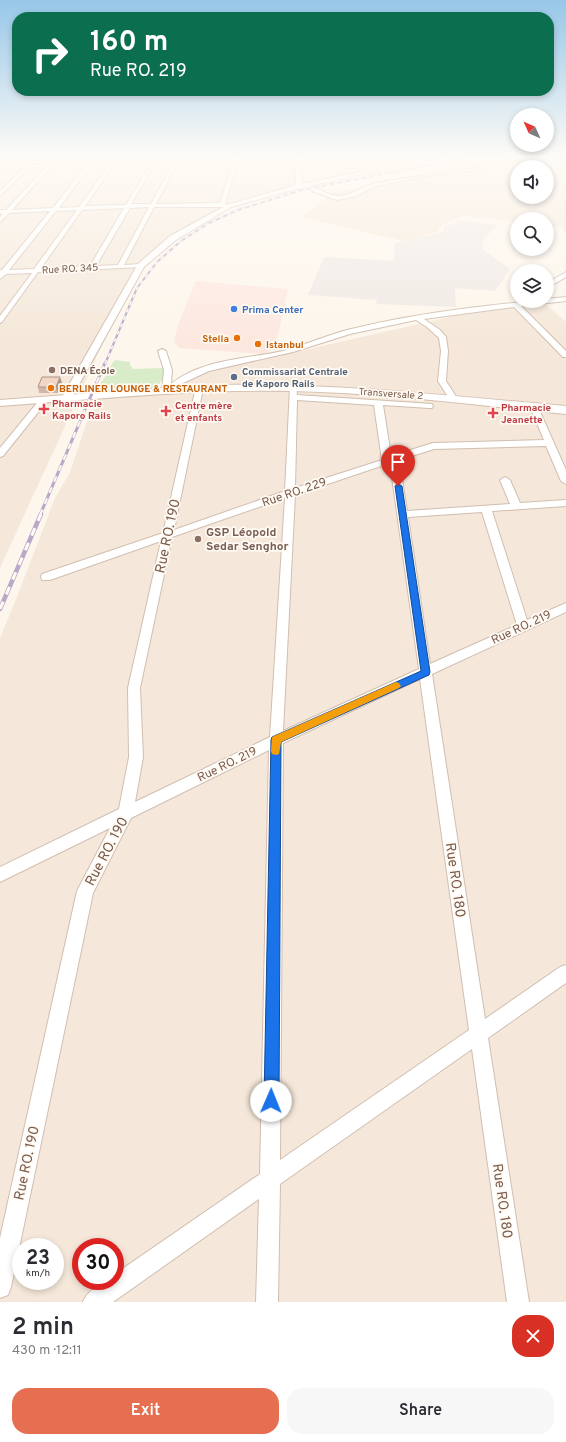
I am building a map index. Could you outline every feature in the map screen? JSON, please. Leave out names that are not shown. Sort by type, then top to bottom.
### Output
[{"type":"main road","name":"Transversale 2","points":[[0,403],[199,389],[293,392],[353,390],[453,398],[566,410]]},
{"type":"street","points":[[0,277],[2,271],[47,219]]},
{"type":"street","points":[[0,320],[73,219]]},
{"type":"street","points":[[93,266],[121,219]]},
{"type":"street","points":[[121,266],[146,219]]},
{"type":"street","points":[[66,399],[141,266],[173,238],[204,219]]},
{"type":"street","name":"Rue RO. 345","points":[[2,271],[93,266],[141,266]]},
{"type":"street","points":[[554,282],[566,274]]},
{"type":"street","points":[[554,300],[566,299]]},
{"type":"street","points":[[166,392],[177,382],[194,373],[215,366],[278,354],[348,332],[418,318],[510,304]]},
{"type":"street","points":[[524,308],[566,355]]},
{"type":"street","points":[[418,318],[434,327],[443,339],[445,350],[442,381],[453,398]]},
{"type":"street","points":[[162,351],[168,370],[166,392]]},
{"type":"street","name":"Rue RO. 190","points":[[0,1287],[84,891],[126,813],[136,757],[134,688],[199,389]]},
{"type":"street","points":[[267,1302],[276,740],[290,493],[293,392],[378,403],[429,406]]},
{"type":"street","points":[[0,454],[44,400]]},
{"type":"street","name":"Rue RO. 180","points":[[378,403],[403,514],[518,1302]]},
{"type":"street","points":[[534,407],[566,481]]},
{"type":"street","name":"Rue RO. 229","points":[[46,577],[290,493],[433,446],[549,443]]},
{"type":"street","points":[[505,480],[516,506]]},
{"type":"street","points":[[403,514],[566,503]]},
{"type":"street","points":[[486,508],[523,626]]},
{"type":"street","name":"Rue RO. 219","points":[[0,875],[276,740],[566,607]]},
{"type":"street","points":[[94,1302],[566,973]]},
{"type":"shaded area","points":[[0,219],[212,219],[180,235],[137,269],[0,568]]},
{"type":"shaded area","points":[[308,219],[457,219],[444,224],[437,232],[403,241]]},
{"type":"shaded area","points":[[488,219],[510,219],[510,221]]},
{"type":"shaded area","points":[[554,219],[566,219],[566,233],[561,227],[554,226]]},
{"type":"shaded area","points":[[456,220],[498,225],[484,238],[482,249],[510,269],[495,291],[455,288],[456,307],[376,304],[377,300],[308,295],[324,257],[394,261],[395,243],[443,232],[445,225],[455,224]]},
{"type":"shaded area","name":"Prima Center","points":[[196,281],[288,289],[275,349],[262,354],[179,348],[174,342],[178,325]]},
{"type":"shaded area","points":[[510,306],[510,308],[550,308],[566,322],[566,1302],[0,1302],[0,638],[55,498],[70,472],[88,419],[105,394],[154,389],[195,375],[476,311]]},
{"type":"green space","points":[[115,360],[130,362],[133,369],[162,368],[166,370],[160,383],[151,388],[144,390],[102,391],[99,384],[105,378]]},
{"type":"building","points":[[42,377],[60,377],[56,387],[38,387]]},
{"type":"railway","points":[[105,364],[137,288],[157,262],[181,241],[218,219]]},
{"type":"railway","points":[[40,515],[105,363]]},
{"type":"railway","points":[[0,609],[41,514]]},
{"type":"slow traffic","points":[[276,751],[276,740],[396,686]]},
{"type":"place","name":"Prima Center","points":[[234,309]]},
{"type":"place","name":"Stella","points":[[237,338]]},
{"type":"place","name":"Istanbul","points":[[258,344]]},
{"type":"place","name":"DENA École","points":[[52,370]]},
{"type":"place","name":"Commissariat Centrale de Kaporo Rails","points":[[234,377]]},
{"type":"place","name":"BERLINER LOUNGE & RESTAURANT","points":[[51,388]]},
{"type":"place","name":"Pharmacie Kaporo Rails","points":[[44,409]]},
{"type":"place","name":"Centre mère et enfants","points":[[166,411]]},
{"type":"place","name":"Pharmacie Jeanette","points":[[493,413]]},
{"type":"place","name":"GSP Léopold Sedar Senghor","points":[[198,539]]},
{"type":"route","points":[[271,1101],[276,740],[426,672],[398,486]]}]
